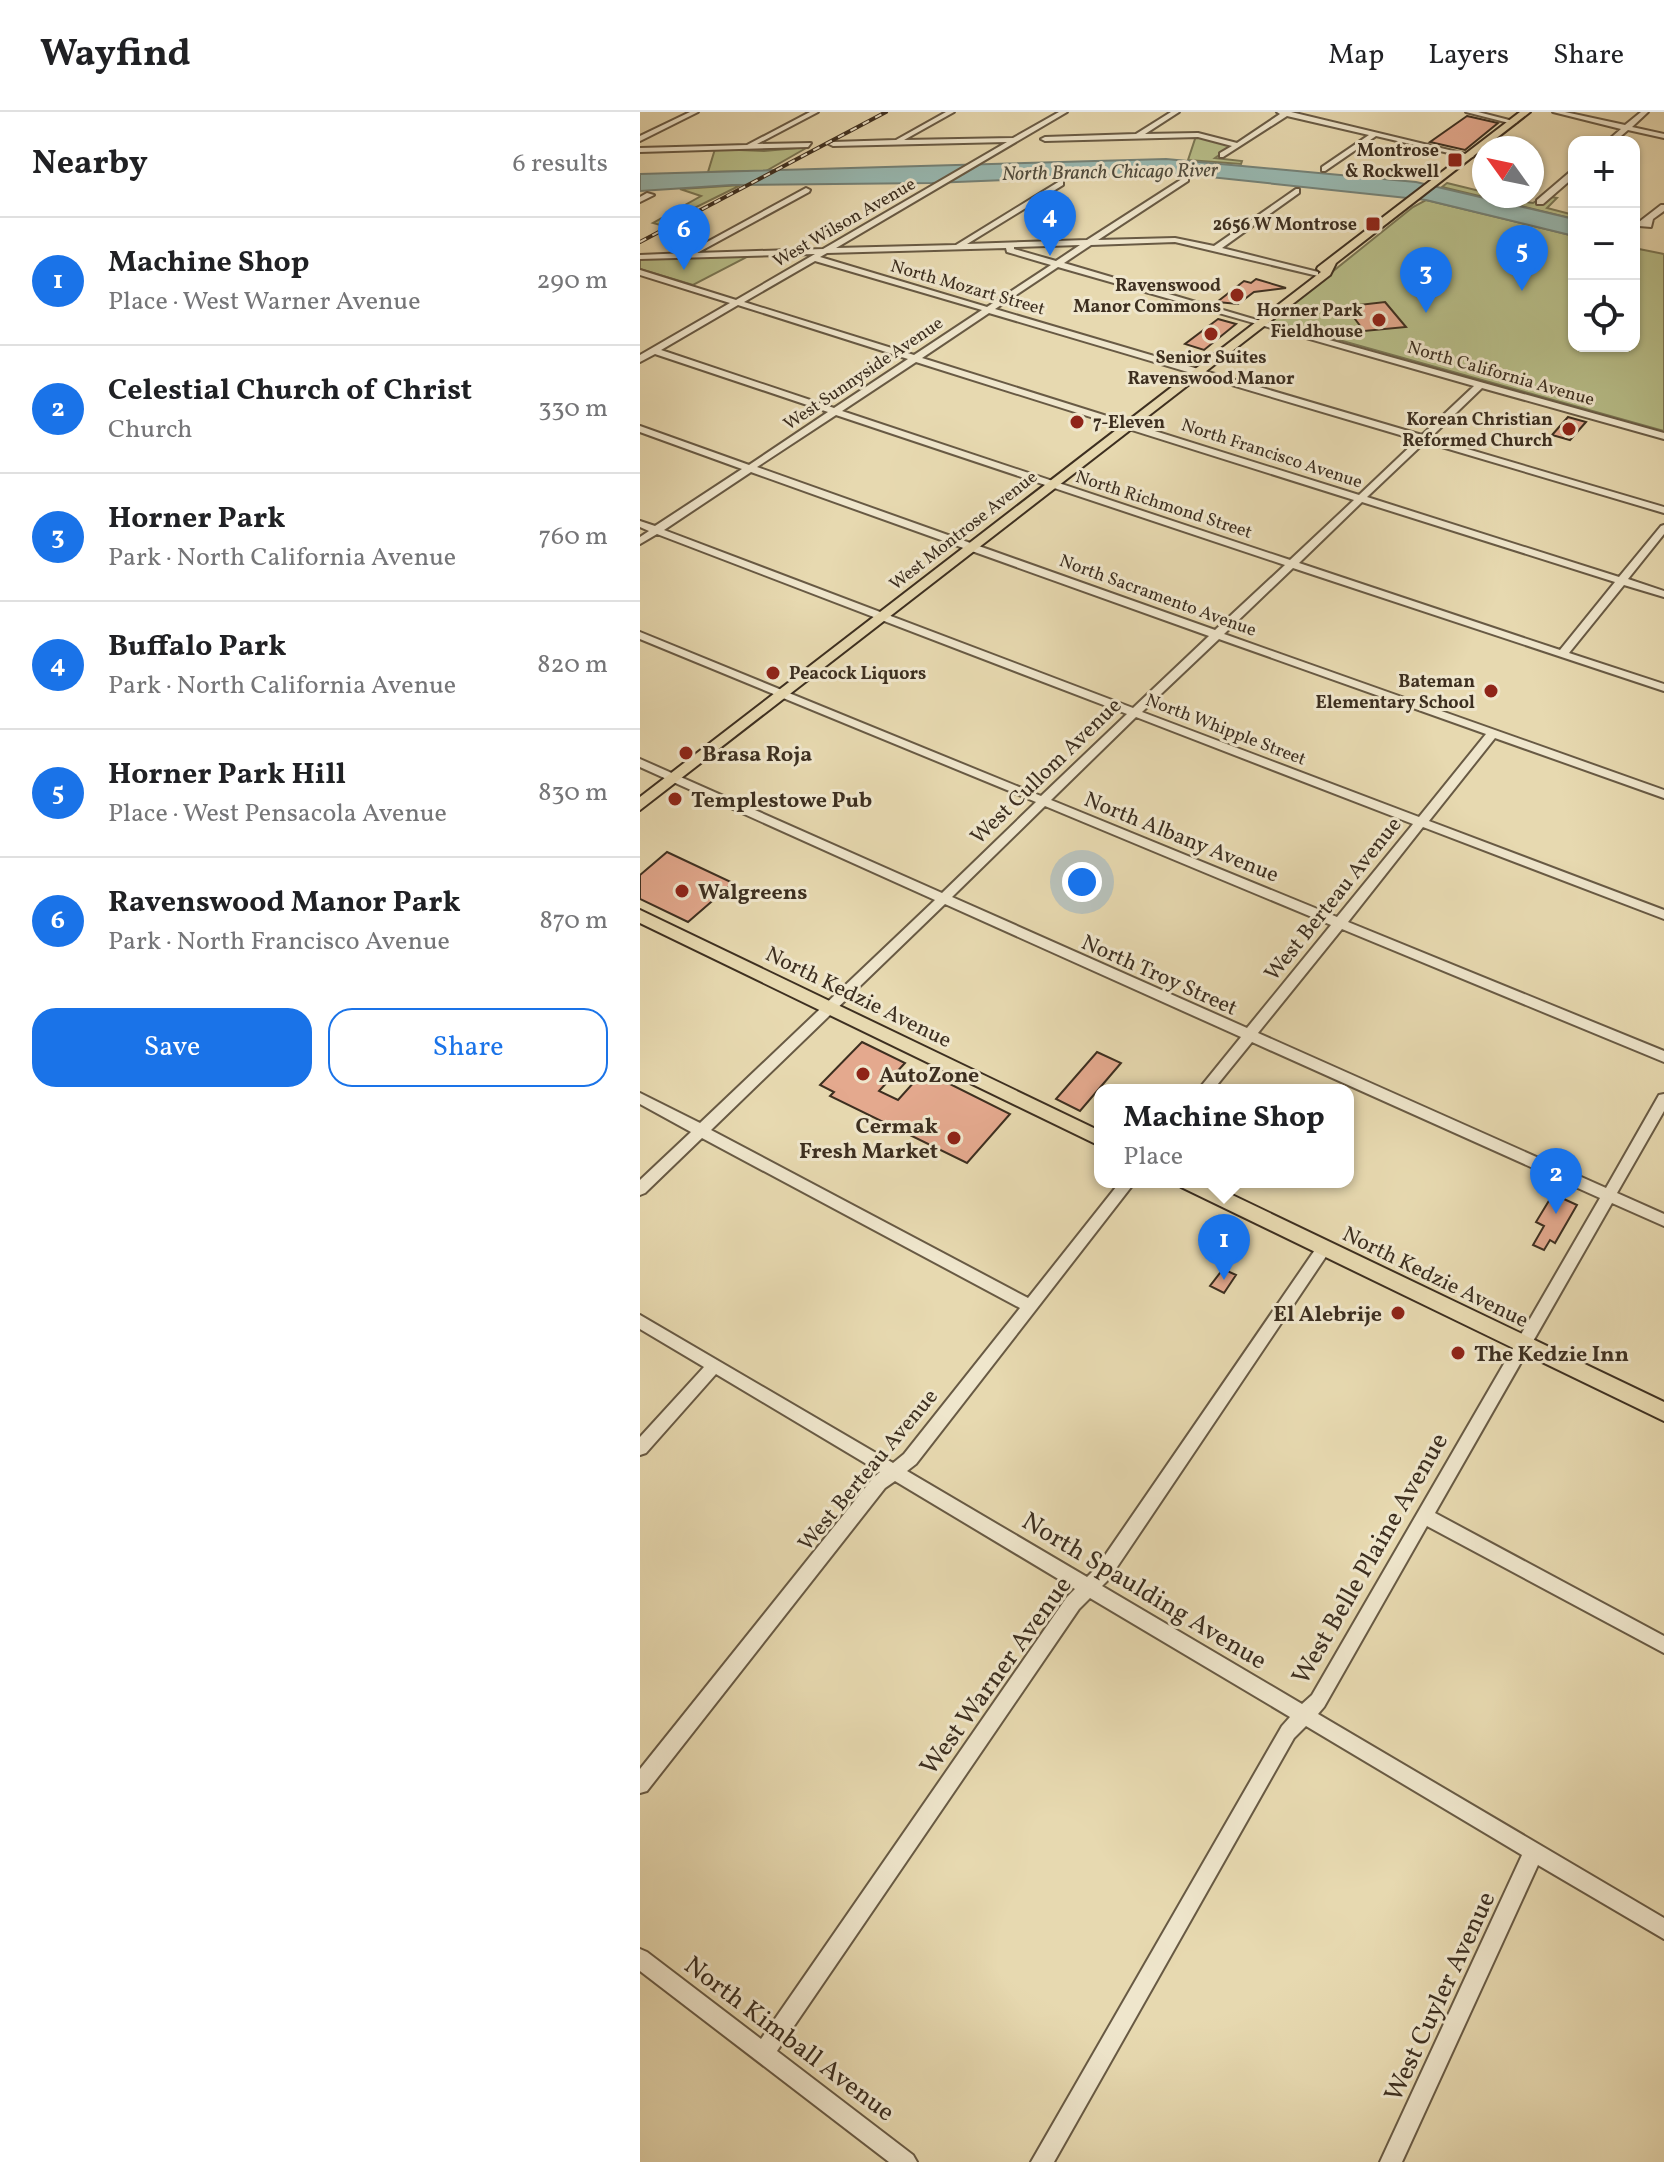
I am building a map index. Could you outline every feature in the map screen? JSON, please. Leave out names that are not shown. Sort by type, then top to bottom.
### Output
[{"type":"main road","name":"West Montrose Avenue","points":[[640,805],[1259,322],[1310,277],[1330,269],[1331,264],[1526,112]]},
{"type":"main road","name":"North Kedzie Avenue","points":[[640,916],[1094,1136]]},
{"type":"main road","name":"North Kedzie Avenue","points":[[1200,1188],[1664,1412]]},
{"type":"street","points":[[640,139],[695,112]]},
{"type":"street","points":[[746,147],[815,112]]},
{"type":"street","points":[[895,142],[951,112]]},
{"type":"street","name":"West Wilson Avenue","points":[[640,359],[1064,112]]},
{"type":"street","points":[[1138,136],[1176,112]]},
{"type":"street","points":[[1223,155],[1284,112],[1470,156]]},
{"type":"street","points":[[1469,112],[1513,122]]},
{"type":"street","points":[[1556,112],[1664,136]]},
{"type":"street","points":[[1617,136],[1645,112]]},
{"type":"street","points":[[1325,169],[1375,134]]},
{"type":"street","points":[[1045,139],[1198,135],[1238,145]]},
{"type":"street","points":[[833,144],[1016,140]]},
{"type":"street","points":[[640,150],[808,145]]},
{"type":"street","points":[[1544,199],[1568,178]]},
{"type":"street","name":"West Sunnyside Avenue","points":[[640,541],[1185,179]]},
{"type":"street","points":[[956,248],[1060,183]]},
{"type":"street","points":[[686,256],[806,190]]},
{"type":"street","points":[[1216,248],[1296,191]]},
{"type":"street","points":[[640,200],[650,195]]},
{"type":"street","points":[[1650,221],[1664,207]]},
{"type":"street","points":[[640,257],[1175,240],[1216,248],[1310,277]]},
{"type":"street","name":"North California Avenue","points":[[1010,246],[1010,250],[1056,264],[1664,436]]},
{"type":"street","name":"North Mozart Street","points":[[814,258],[1664,510]]},
{"type":"street","name":"North Francisco Avenue","points":[[640,272],[1664,594]]},
{"type":"street","points":[[640,281],[651,276]]},
{"type":"street","name":"North Richmond Street","points":[[655,351],[1664,688]]},
{"type":"street","name":"West Cullom Avenue","points":[[640,1189],[1481,384]]},
{"type":"street","name":"North Sacramento Avenue","points":[[640,429],[1664,794]]},
{"type":"street","name":"North Whipple Street","points":[[640,524],[1664,915]]},
{"type":"street","points":[[1562,654],[1664,528]]},
{"type":"street","name":"North Albany Avenue","points":[[640,635],[1664,1057]]},
{"type":"street","name":"West Berteau Avenue","points":[[1210,1084],[1493,733]]},
{"type":"street","name":"North Troy Street","points":[[640,763],[1664,1220]]},
{"type":"street","points":[[640,1098],[1029,1306]]},
{"type":"street","name":"West Belle Plaine Avenue","points":[[1042,2162],[1290,1728],[1319,1700],[1664,1099]]},
{"type":"street","name":"West Berteau Avenue","points":[[640,1784],[879,1483],[910,1459],[1123,1188]]},
{"type":"street","name":"West Warner Avenue","points":[[763,2053],[1064,1616],[1103,1573],[1324,1248]]},
{"type":"street","name":"North Spaulding Avenue","points":[[640,1321],[1664,1929]]},
{"type":"street","points":[[640,1448],[715,1365]]},
{"type":"street","points":[[1424,1516],[1664,1645]]},
{"type":"street","name":"West Cuyler Avenue","points":[[1391,2162],[1534,1851]]},
{"type":"street","name":"North Kimball Avenue","points":[[640,1959],[906,2162]]},
{"type":"green space","points":[[1196,136],[1233,145],[1215,158],[1242,161],[1241,164],[1188,160]]},
{"type":"green space","points":[[808,147],[766,171],[708,172],[715,149],[764,151]]},
{"type":"green space","points":[[1447,183],[1472,189],[1472,194],[1442,187]]},
{"type":"green space","points":[[741,185],[660,225],[653,223],[701,196],[680,189]]},
{"type":"green space","points":[[1551,197],[1557,198],[1547,208],[1568,213],[1568,218],[1529,208],[1544,208],[1544,203]]},
{"type":"green space","points":[[1426,200],[1568,235],[1568,352],[1640,352],[1640,249],[1664,254],[1664,431],[1271,321],[1413,207]]},
{"type":"green space","points":[[745,258],[693,285],[640,269],[640,259]]},
{"type":"water","name":"North Branch Chicago River","points":[[1166,159],[1416,182],[1472,195],[1472,208],[1527,208],[1568,218],[1568,235],[1426,200],[1191,175],[732,185],[640,191],[640,174]]},
{"type":"building","points":[[1467,116],[1498,123],[1482,136],[1472,136],[1472,144],[1465,150],[1430,142]]},
{"type":"building","name":"Ravenswood Manor Commons","points":[[1256,279],[1286,288],[1254,292],[1238,304],[1217,302],[1244,281],[1251,283]]},
{"type":"building","name":"Horner Park Fieldhouse","points":[[1385,302],[1406,327],[1364,331],[1352,315],[1356,315],[1350,306]]},
{"type":"building","name":"Senior Suites Ravenswood Manor","points":[[1218,319],[1236,324],[1204,350],[1185,344]]},
{"type":"building","name":"Korean Christian Reformed Church","points":[[1568,417],[1586,422],[1570,440],[1552,435]]},
{"type":"building","name":"Walgreens","points":[[667,852],[733,883],[688,922],[640,899],[640,875]]},
{"type":"building","name":"Cermak Fresh Market","points":[[862,1042],[905,1063],[879,1091],[898,1100],[924,1071],[1010,1114],[967,1163],[830,1096],[834,1092],[820,1085]]},
{"type":"building","points":[[1097,1052],[1121,1063],[1103,1084],[1094,1084],[1094,1095],[1080,1111],[1056,1099]]},
{"type":"building","points":[[1553,1194],[1577,1205],[1555,1243],[1550,1240],[1544,1250],[1533,1245],[1544,1226],[1536,1222]]},
{"type":"building","points":[[1223,1269],[1236,1275],[1224,1293],[1210,1286]]},
{"type":"railway","points":[[640,242],[886,112]]},
{"type":"place","name":"Montrose & Rockwell","points":[[1455,160]]},
{"type":"place","name":"2656 W Montrose","points":[[1373,224]]},
{"type":"place","name":"Buffalo Park","points":[[1050,256]]},
{"type":"place","name":"Ravenswood Manor Park","points":[[684,270]]},
{"type":"place","name":"Horner Park Hill","points":[[1522,291]]},
{"type":"place","name":"Ravenswood Manor Commons","points":[[1237,295]]},
{"type":"place","name":"Horner Park","points":[[1426,313]]},
{"type":"place","name":"Horner Park Fieldhouse","points":[[1379,320]]},
{"type":"place","name":"Senior Suites Ravenswood Manor","points":[[1211,334]]},
{"type":"place","name":"7-Eleven","points":[[1077,422]]},
{"type":"place","name":"Korean Christian Reformed Church","points":[[1569,429]]},
{"type":"place","name":"Peacock Liquors","points":[[773,673]]},
{"type":"place","name":"Bateman Elementary School","points":[[1491,691]]},
{"type":"place","name":"Brasa Roja","points":[[686,753]]},
{"type":"place","name":"Templestowe Pub","points":[[675,799]]},
{"type":"place","name":"Walgreens","points":[[682,891]]},
{"type":"place","name":"AutoZone","points":[[863,1074]]},
{"type":"place","name":"Cermak Fresh Market","points":[[954,1138]]},
{"type":"place","name":"Celestial Church of Christ","points":[[1556,1214]]},
{"type":"place","name":"Machine Shop","points":[[1224,1280]]},
{"type":"place","name":"El Alebrije","points":[[1398,1313]]},
{"type":"place","name":"The Kedzie Inn","points":[[1458,1353]]}]
